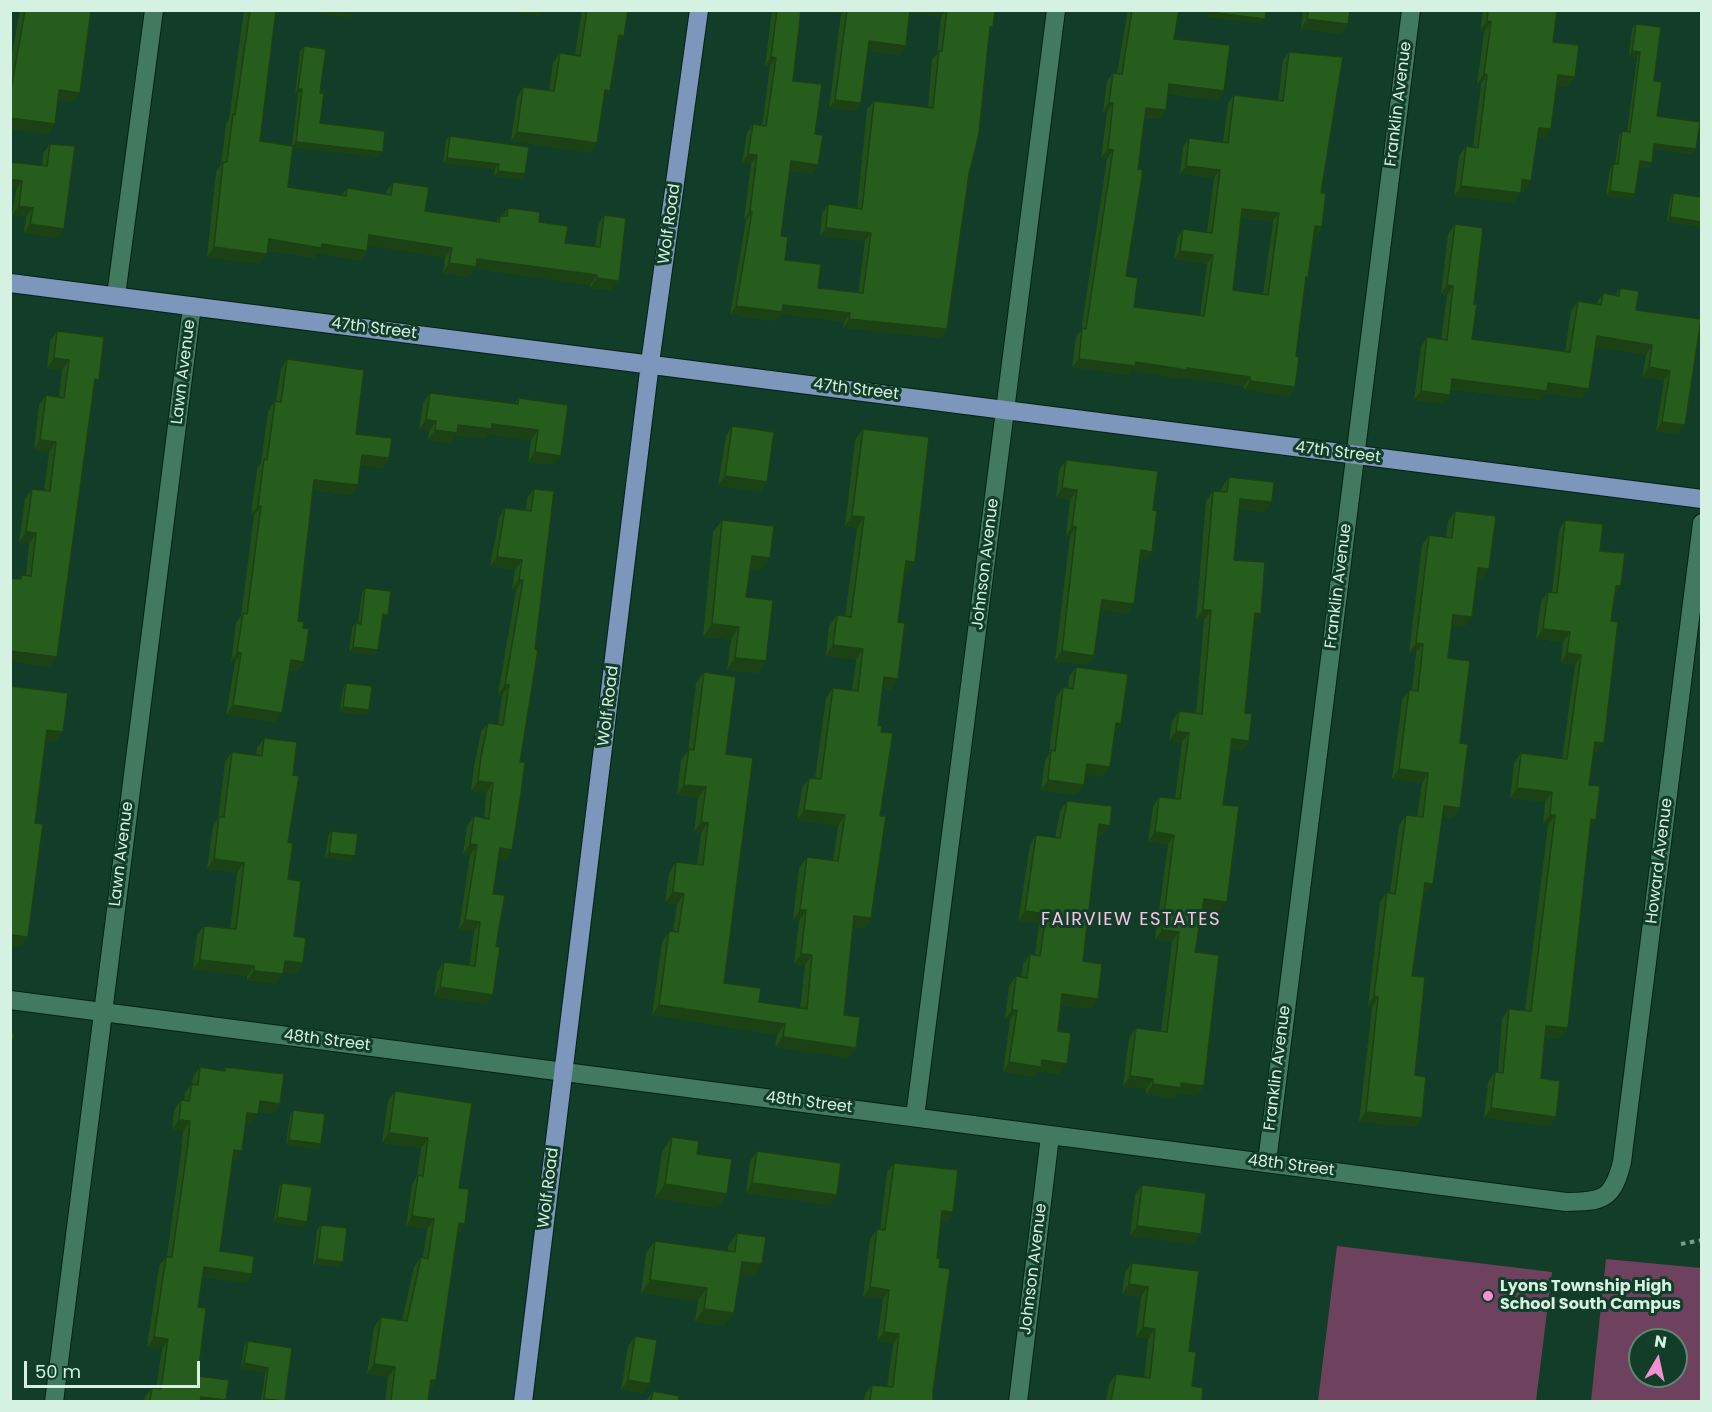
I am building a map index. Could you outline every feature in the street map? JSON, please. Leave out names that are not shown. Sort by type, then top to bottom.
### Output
[{"type":"main road","name":"Wolf Road","points":[[523,1401],[651,363],[699,10]]},
{"type":"main road","name":"47th Street","points":[[10,283],[651,363],[1701,499]]},
{"type":"street","points":[[116,297],[154,10]]},
{"type":"street","name":"Johnson Avenue","points":[[915,1117],[1056,10]]},
{"type":"street","name":"Franklin Avenue","points":[[1266,1162],[1411,10]]},
{"type":"street","name":"Lawn Avenue","points":[[54,1401],[101,1012],[192,306]]},
{"type":"street","name":"Howard Avenue","points":[[1607,1197],[1618,1180],[1622,1162],[1701,523]]},
{"type":"street","name":"48th Street","points":[[10,1000],[1566,1202],[1593,1202],[1607,1197]]},
{"type":"street","name":"Johnson Avenue","points":[[1018,1401],[1050,1136]]},
{"type":"path","points":[[1681,1244],[1701,1240]]},
{"type":"shaded area","points":[[1337,1246],[1552,1272],[1536,1401],[1318,1401]]},
{"type":"shaded area","points":[[1606,1259],[1701,1268],[1701,1401],[1591,1401]]},
{"type":"building","points":[[25,10],[91,10],[80,93],[59,90],[55,124],[10,118],[10,95]]},
{"type":"building","points":[[250,10],[276,10],[260,141],[293,146],[288,187],[346,196],[347,188],[391,195],[393,182],[429,187],[425,211],[499,222],[500,216],[507,216],[508,208],[540,212],[539,222],[568,226],[565,243],[600,247],[604,215],[626,218],[619,281],[597,278],[597,275],[477,259],[476,267],[449,263],[452,248],[369,235],[367,251],[322,244],[321,248],[269,239],[267,254],[214,247],[223,162],[227,162]]},
{"type":"building","points":[[334,10],[353,10],[353,13]]},
{"type":"building","points":[[587,10],[628,10],[624,36],[619,35],[610,91],[605,90],[597,143],[517,132],[523,87],[554,91],[560,53],[580,56]]},
{"type":"building","points":[[777,10],[801,10],[793,81],[822,84],[815,134],[823,135],[818,165],[791,161],[781,236],[788,237],[785,260],[821,264],[818,288],[863,293],[871,233],[826,228],[828,204],[862,209],[874,101],[933,108],[939,51],[942,51],[947,10],[995,10],[993,27],[990,27],[979,134],[969,174],[947,329],[849,319],[850,313],[783,305],[782,312],[736,306],[752,212],[750,211],[757,155],[748,154],[753,124],[766,126],[776,58],[771,57]]},
{"type":"building","points":[[847,10],[910,10],[906,46],[869,41],[861,103],[835,100]]},
{"type":"building","points":[[1132,10],[1179,10],[1174,39],[1230,45],[1224,91],[1169,84],[1166,110],[1146,108],[1138,169],[1143,170],[1126,276],[1138,278],[1134,307],[1204,316],[1213,255],[1180,251],[1183,229],[1212,233],[1220,170],[1186,166],[1189,138],[1228,143],[1234,95],[1283,101],[1289,52],[1343,57],[1321,193],[1326,193],[1322,227],[1315,226],[1308,278],[1306,277],[1296,356],[1299,357],[1295,387],[1250,381],[1250,377],[1187,368],[1187,370],[1136,362],[1135,366],[1079,359],[1082,328],[1086,329],[1113,150],[1108,149],[1113,103],[1109,103],[1113,73],[1122,74]],"holes":[[[1242,209],[1279,213],[1268,295],[1233,290]]]},
{"type":"building","points":[[1209,10],[1266,10],[1265,19],[1209,12]]},
{"type":"building","points":[[1308,10],[1350,10],[1348,24],[1307,19]]},
{"type":"building","points":[[1488,10],[1557,10],[1553,42],[1579,45],[1575,77],[1558,75],[1551,129],[1539,128],[1531,181],[1522,179],[1521,193],[1461,186],[1466,146],[1478,148],[1491,22],[1487,21]]},
{"type":"building","points":[[1636,24],[1661,27],[1654,81],[1662,82],[1657,116],[1700,122],[1696,149],[1654,144],[1652,163],[1640,161],[1635,194],[1610,191],[1613,164],[1618,164],[1622,131],[1630,132],[1640,52],[1632,51]]},
{"type":"building","points":[[304,46],[326,49],[320,93],[324,93],[320,123],[385,131],[383,152],[296,142],[302,89],[298,89]]},
{"type":"building","points":[[450,136],[529,147],[525,174],[498,171],[499,164],[447,158]]},
{"type":"building","points":[[50,144],[75,146],[64,229],[30,224],[33,208],[19,206],[22,181],[10,179],[10,162],[47,166]]},
{"type":"building","points":[[1673,193],[1701,197],[1701,222],[1670,217]]},
{"type":"building","points":[[1455,224],[1483,228],[1472,339],[1570,352],[1578,301],[1601,305],[1603,293],[1619,296],[1620,288],[1639,291],[1636,310],[1701,319],[1685,425],[1662,422],[1670,371],[1649,367],[1652,345],[1597,336],[1589,389],[1548,383],[1547,391],[1452,379],[1450,395],[1421,391],[1427,337],[1447,340],[1453,286],[1447,285]]},
{"type":"building","points":[[57,331],[104,337],[99,380],[95,379],[57,657],[10,651],[10,578],[21,579],[21,575],[31,576],[36,533],[26,532],[32,489],[50,491],[56,442],[40,440],[46,395],[64,398],[69,360],[54,358]]},
{"type":"building","points":[[287,359],[364,370],[356,434],[392,438],[389,458],[362,455],[358,485],[314,480],[298,621],[304,622],[303,628],[309,629],[304,662],[291,660],[282,713],[233,705],[241,653],[237,652],[243,613],[247,614],[261,506],[258,506],[264,459],[267,460],[275,401],[281,402]]},
{"type":"building","points":[[430,393],[518,404],[519,398],[568,405],[561,456],[535,452],[538,430],[492,424],[492,429],[458,425],[457,433],[435,430],[436,421],[426,420]]},
{"type":"building","points":[[732,426],[774,432],[767,482],[725,476]]},
{"type":"building","points":[[863,429],[929,437],[915,562],[906,561],[898,622],[905,623],[898,679],[884,677],[878,725],[882,726],[881,732],[893,733],[880,816],[886,816],[871,918],[854,916],[844,1015],[860,1017],[856,1048],[783,1037],[785,1024],[659,1005],[669,931],[678,932],[684,894],[673,892],[676,862],[703,865],[708,823],[701,822],[706,787],[684,785],[689,749],[694,750],[704,672],[736,677],[726,754],[753,758],[724,983],[761,988],[759,1002],[807,1009],[812,955],[801,954],[806,910],[800,910],[807,857],[838,861],[845,815],[804,810],[809,778],[821,779],[833,688],[858,691],[863,649],[833,645],[837,615],[851,617],[864,517],[852,516]]},
{"type":"building","points":[[1066,460],[1158,471],[1153,510],[1157,511],[1152,552],[1141,550],[1134,604],[1102,600],[1094,656],[1062,651],[1076,527],[1072,526],[1077,490],[1062,488]]},
{"type":"building","points":[[1229,477],[1274,482],[1272,502],[1240,499],[1234,560],[1265,562],[1261,614],[1255,613],[1245,713],[1252,714],[1249,741],[1232,739],[1223,805],[1239,806],[1227,902],[1204,899],[1195,952],[1219,955],[1204,1086],[1181,1083],[1181,1088],[1153,1084],[1153,1079],[1130,1076],[1136,1028],[1167,1032],[1179,932],[1162,930],[1174,835],[1155,832],[1159,797],[1180,799],[1189,733],[1176,731],[1179,711],[1202,714],[1211,610],[1203,610],[1213,491],[1227,492]]},
{"type":"building","points":[[534,489],[554,491],[535,649],[538,650],[520,762],[525,762],[521,794],[512,850],[500,848],[493,894],[505,895],[496,946],[500,947],[493,995],[440,987],[444,962],[475,966],[480,922],[465,920],[477,845],[470,844],[474,816],[489,819],[493,783],[478,781],[481,756],[488,723],[503,725],[509,685],[505,685],[523,580],[519,580],[522,560],[497,557],[505,508],[531,511]]},
{"type":"building","points":[[1455,511],[1496,516],[1489,569],[1478,568],[1472,617],[1453,615],[1448,658],[1470,661],[1460,743],[1468,744],[1460,808],[1444,806],[1433,884],[1425,883],[1412,976],[1425,977],[1415,1075],[1426,1077],[1422,1118],[1366,1112],[1378,997],[1374,996],[1387,892],[1395,894],[1406,815],[1423,817],[1428,773],[1399,769],[1409,690],[1418,691],[1423,644],[1416,643],[1429,535],[1452,538]]},
{"type":"building","points":[[722,520],[774,526],[770,558],[752,556],[746,597],[773,600],[766,661],[735,658],[739,627],[712,624]]},
{"type":"building","points":[[1565,520],[1603,524],[1600,551],[1625,553],[1621,586],[1616,586],[1611,621],[1618,622],[1604,743],[1595,742],[1589,785],[1600,786],[1596,820],[1591,819],[1568,1028],[1546,1026],[1541,1078],[1560,1081],[1556,1117],[1491,1108],[1495,1072],[1503,1073],[1509,1009],[1531,1011],[1555,815],[1550,815],[1552,792],[1517,788],[1521,753],[1567,759],[1581,655],[1567,653],[1570,632],[1543,629],[1548,592],[1557,593]]},
{"type":"building","points":[[365,588],[391,591],[388,615],[383,614],[378,650],[353,647],[356,623],[361,624]]},
{"type":"building","points":[[1076,667],[1128,674],[1121,724],[1116,723],[1110,767],[1087,764],[1084,785],[1048,780],[1051,750],[1055,751],[1063,687],[1073,689]]},
{"type":"building","points":[[346,683],[372,686],[369,710],[343,707]]},
{"type":"building","points":[[10,686],[68,693],[63,732],[47,730],[35,823],[43,824],[28,937],[10,935]]},
{"type":"building","points":[[264,738],[297,742],[293,775],[299,776],[288,842],[293,843],[288,879],[301,881],[294,936],[306,938],[303,963],[285,961],[283,974],[254,971],[254,966],[200,960],[204,926],[236,929],[244,863],[214,859],[219,817],[224,817],[232,752],[262,756]]},
{"type":"building","points":[[1067,801],[1112,806],[1110,826],[1099,824],[1083,961],[1102,964],[1098,999],[1062,994],[1058,1031],[1071,1033],[1067,1064],[1042,1060],[1041,1067],[1009,1062],[1017,1010],[1012,1010],[1016,976],[1027,978],[1030,954],[1040,956],[1046,914],[1025,911],[1036,835],[1060,838]]},
{"type":"building","points":[[332,831],[358,834],[355,856],[329,853]]},
{"type":"building","points":[[10,1033],[14,1033],[10,1056]]},
{"type":"building","points":[[200,1067],[225,1071],[225,1067],[284,1074],[280,1104],[260,1101],[258,1114],[247,1113],[242,1151],[234,1150],[220,1251],[254,1256],[252,1274],[204,1267],[198,1307],[206,1308],[198,1376],[229,1380],[226,1400],[201,1397],[200,1401],[150,1401],[152,1388],[161,1389],[168,1339],[154,1337],[166,1257],[172,1257],[188,1143],[190,1121],[179,1120],[181,1100],[189,1101],[192,1084],[198,1085]]},
{"type":"building","points":[[395,1091],[472,1103],[459,1188],[469,1189],[465,1224],[459,1223],[436,1380],[431,1380],[428,1401],[391,1401],[395,1367],[374,1364],[381,1317],[407,1321],[421,1257],[428,1259],[434,1219],[412,1216],[418,1175],[423,1176],[428,1138],[389,1133]]},
{"type":"building","points":[[293,1110],[325,1114],[321,1144],[289,1140]]},
{"type":"building","points":[[672,1137],[699,1141],[697,1154],[732,1159],[727,1194],[665,1184]]},
{"type":"building","points":[[757,1151],[841,1163],[837,1195],[752,1183]]},
{"type":"building","points":[[894,1163],[958,1170],[953,1212],[942,1211],[937,1258],[940,1258],[939,1267],[950,1269],[933,1401],[870,1401],[872,1385],[893,1387],[899,1334],[884,1332],[889,1290],[870,1287],[877,1229],[885,1230]]},
{"type":"building","points":[[282,1183],[312,1187],[307,1222],[277,1217]]},
{"type":"building","points":[[1142,1185],[1206,1193],[1201,1234],[1137,1226]]},
{"type":"building","points":[[321,1225],[347,1228],[343,1262],[317,1259]]},
{"type":"building","points":[[737,1233],[766,1237],[762,1264],[742,1262],[734,1313],[704,1309],[707,1288],[650,1280],[655,1241],[735,1252]]},
{"type":"building","points":[[1132,1263],[1199,1271],[1189,1351],[1196,1352],[1192,1386],[1203,1388],[1202,1401],[1111,1401],[1116,1374],[1150,1378],[1155,1329],[1143,1327],[1148,1287],[1129,1284]]},
{"type":"building","points":[[635,1336],[657,1340],[650,1384],[628,1380]]},
{"type":"building","points":[[248,1341],[292,1348],[285,1401],[264,1399],[268,1368],[244,1363]]},
{"type":"building","points":[[653,1391],[679,1396],[678,1401],[651,1401]]},
{"type":"place","name":"Lyons Township High School South Campus","points":[[1488,1296]]},
{"type":"district","name":"FAIRVIEW ESTATES","points":[[1131,920]]}]
